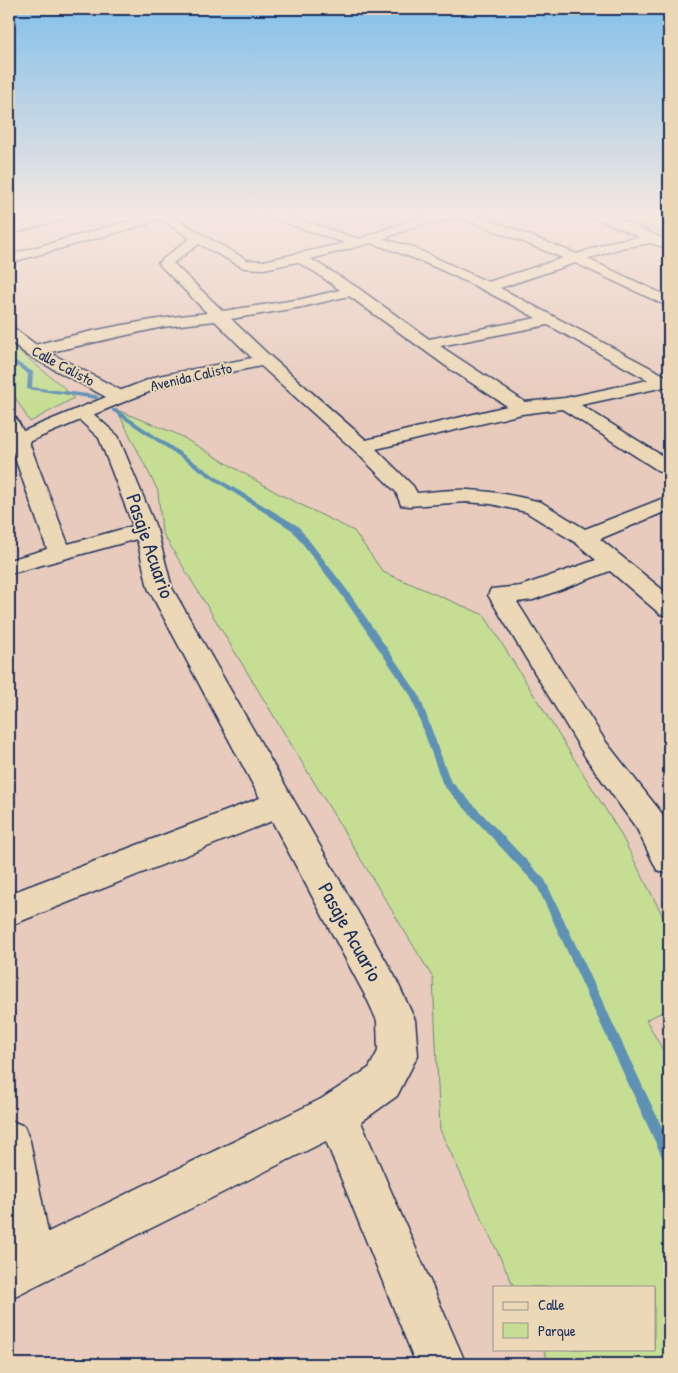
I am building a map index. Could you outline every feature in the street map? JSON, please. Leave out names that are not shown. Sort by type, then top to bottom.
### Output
[{"type":"street","points":[[180,277],[264,360],[362,447],[406,490],[409,500],[466,496],[511,501],[533,508],[584,538],[669,608]]},
{"type":"street","points":[[332,277],[426,344],[522,408]]},
{"type":"street","points":[[466,277],[667,382]]},
{"type":"street","points":[[488,287],[518,277]]},
{"type":"street","points":[[615,277],[669,303]]},
{"type":"street","points":[[33,352],[128,328],[302,303],[354,292]]},
{"type":"street","points":[[426,344],[551,320]]},
{"type":"street","name":"Calle Calisto","points":[[9,332],[33,352],[120,397]]},
{"type":"street","name":"Avenida Calisto","points":[[12,435],[82,414],[164,380],[264,360]]},
{"type":"street","points":[[362,447],[522,408],[565,403],[667,382]]},
{"type":"street","points":[[565,403],[669,469]]},
{"type":"street","name":"Pasaje Acuario","points":[[20,1270],[336,1114],[383,1082],[398,1055],[396,1020],[381,988],[160,588],[146,530],[108,436],[82,414]]},
{"type":"street","points":[[12,435],[60,553]]},
{"type":"street","points":[[584,538],[669,502]]},
{"type":"street","points":[[9,567],[146,530]]},
{"type":"street","points":[[612,562],[524,594],[500,595],[596,750],[649,820],[669,860]]},
{"type":"street","points":[[9,910],[280,804]]},
{"type":"street","points":[[336,1114],[441,1364]]},
{"type":"street","points":[[9,1141],[20,1270]]},
{"type":"green space","points":[[9,343],[74,398],[30,422],[9,387]]},
{"type":"green space","points":[[117,410],[177,434],[279,494],[354,531],[383,572],[484,615],[619,831],[669,928],[669,1009],[646,1020],[669,1061],[669,1364],[550,1364],[543,1350],[656,1350],[656,1286],[514,1286],[440,1130],[433,978],[162,532],[158,491]]},
{"type":"waterway","points":[[9,359],[31,373],[29,388],[96,397]]},
{"type":"waterway","points":[[114,410],[222,483],[295,528],[344,592],[415,695],[446,782],[541,883],[669,1156]]}]
